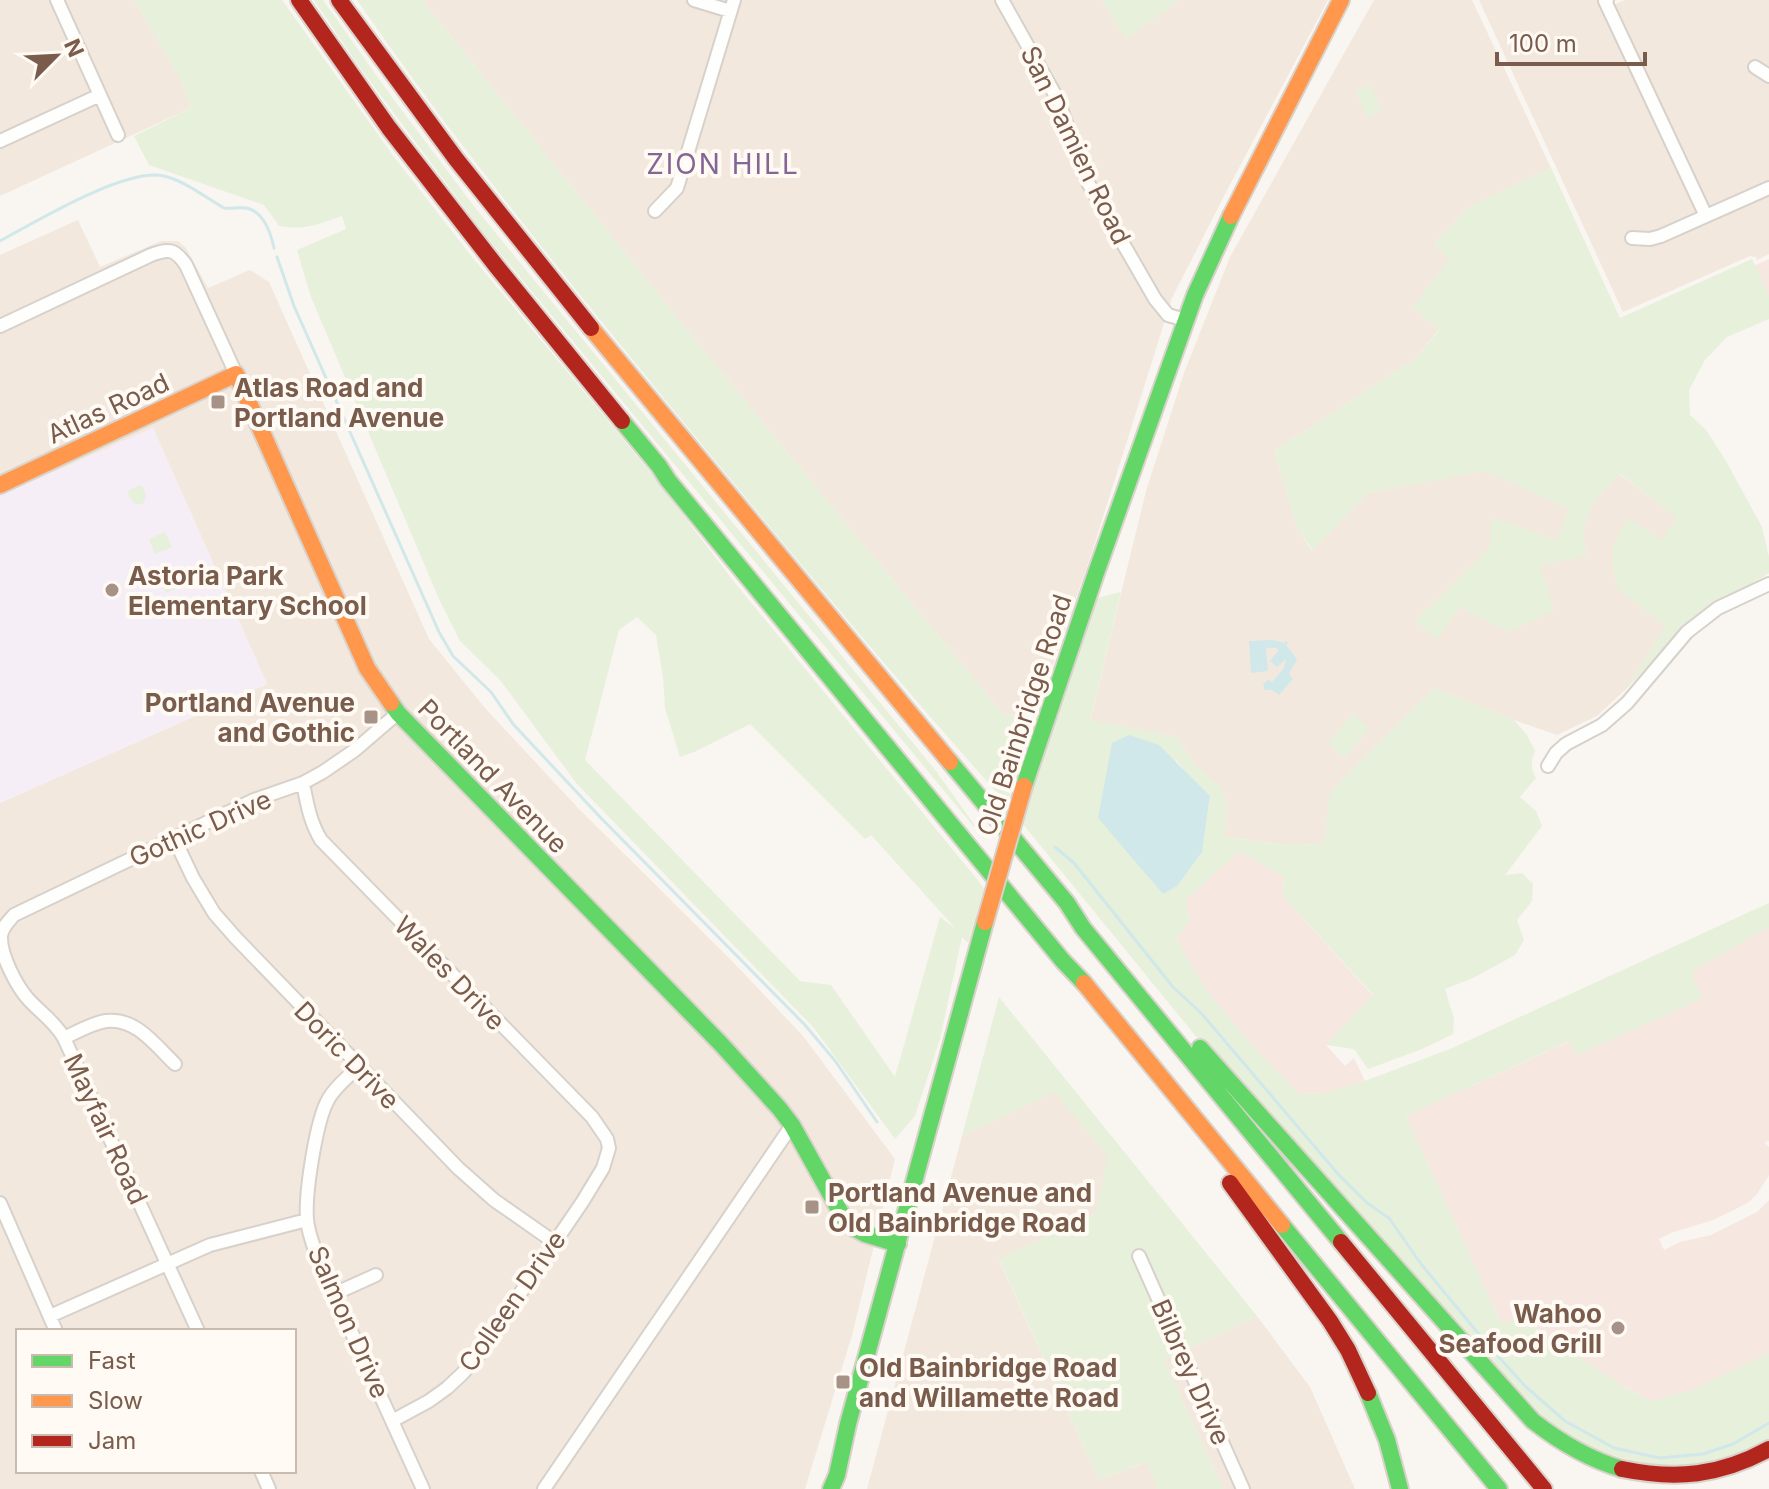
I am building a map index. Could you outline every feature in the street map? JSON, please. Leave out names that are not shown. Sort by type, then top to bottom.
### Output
[{"type":"main road","points":[[299,0],[389,128],[668,480],[1499,1489]]},
{"type":"main road","points":[[339,0],[466,174],[574,309],[1067,903],[1112,964],[1544,1489]]},
{"type":"main road","name":"Old Bainbridge Road","points":[[836,1484],[848,1424],[985,922],[1024,786],[1096,573],[1185,320],[1217,241],[1341,0]]},
{"type":"main road","name":"Atlas Road","points":[[0,485],[236,374]]},
{"type":"main road","name":"Portland Avenue","points":[[236,374],[367,668],[398,713],[721,1044],[779,1108],[792,1125],[847,1224],[864,1235],[898,1244]]},
{"type":"main road","points":[[1067,903],[1092,921],[1172,1017],[1375,1245],[1533,1421],[1553,1437],[1601,1463],[1670,1476],[1714,1471],[1769,1449]]},
{"type":"main road","points":[[1193,1116],[1219,1167],[1348,1350],[1387,1440],[1400,1489]]},
{"type":"street","points":[[57,0],[118,135]]},
{"type":"street","points":[[655,211],[677,188],[732,6],[694,0]]},
{"type":"street","name":"San Damien Road","points":[[1002,0],[1058,100],[1087,181],[1155,299],[1168,315],[1185,320]]},
{"type":"street","points":[[1606,0],[1706,216]]},
{"type":"street","points":[[1755,67],[1769,76]]},
{"type":"street","points":[[0,141],[100,95]]},
{"type":"street","points":[[1632,238],[1661,236],[1769,188]]},
{"type":"street","name":"Portland Avenue","points":[[0,326],[151,255],[173,251],[186,265],[236,374]]},
{"type":"street","points":[[1548,766],[1566,744],[1602,725],[1627,703],[1687,632],[1718,608],[1769,584]]},
{"type":"street","name":"Gothic Drive","points":[[1,937],[14,915],[254,800],[303,783],[323,772],[355,750],[398,713]]},
{"type":"street","name":"Wales Drive","points":[[303,783],[308,814],[321,840],[592,1117],[607,1139],[608,1156]]},
{"type":"street","name":"Doric Drive","points":[[174,838],[214,913],[358,1067],[458,1168],[485,1192],[554,1242]]},
{"type":"street","name":"Mayfair Road","points":[[1,937],[3,954],[21,990],[57,1026],[64,1038],[197,1329]]},
{"type":"street","points":[[64,1038],[96,1024],[119,1021],[131,1024],[175,1064]]},
{"type":"street","name":"Salmon Drive","points":[[358,1067],[334,1090],[322,1112],[308,1190],[307,1220],[312,1243],[423,1489]]},
{"type":"street","points":[[544,1489],[792,1125]]},
{"type":"street","name":"Colleen Drive","points":[[392,1421],[429,1401],[477,1357],[608,1156]]},
{"type":"street","points":[[0,1203],[55,1329]]},
{"type":"street","points":[[50,1316],[210,1245],[307,1220]]},
{"type":"street","name":"Bilbrey Drive","points":[[1139,1256],[1243,1489]]},
{"type":"street","points":[[334,1294],[376,1275]]},
{"type":"shaded area","points":[[0,0],[134,0],[182,81],[191,108],[0,196]]},
{"type":"shaded area","points":[[422,0],[1102,0],[1126,38],[1180,0],[1328,0],[1172,298],[1091,555],[1035,716],[1003,714],[705,352]]},
{"type":"shaded area","points":[[1374,0],[1472,0],[1551,168],[1469,207],[1434,243],[1449,258],[1439,329],[1415,359],[1274,451],[1297,527],[1312,551],[1367,493],[1486,470],[1569,509],[1619,474],[1726,558],[1627,688],[1597,716],[1557,735],[1434,688],[1325,844],[1289,845],[1223,837],[1227,807],[1222,789],[1195,765],[1177,737],[1090,721],[1146,491],[1184,373],[1230,257]]},
{"type":"shaded area","points":[[1479,0],[1598,0],[1699,214],[1660,232],[1628,232],[1626,242],[1649,244],[1769,193],[1769,254],[1757,260],[1750,256],[1623,312]]},
{"type":"shaded area","points":[[1625,0],[1769,0],[1769,69],[1755,60],[1748,68],[1769,84],[1769,182],[1709,209],[1613,5]]},
{"type":"shaded area","points":[[78,220],[100,267],[161,241],[178,241],[186,248],[208,288],[250,270],[269,282],[429,639],[485,708],[578,808],[803,1036],[895,1159],[852,1335],[805,1489],[0,1489],[0,803],[267,684],[153,428],[0,496],[0,255]]},
{"type":"shaded area","points":[[1769,259],[1769,301],[1753,266]]},
{"type":"shaded area","name":"Astoria Park Elementary School","points":[[153,428],[267,684],[0,803],[0,496]]},
{"type":"shaded area","points":[[1239,851],[1284,877],[1283,896],[1373,996],[1326,1045],[1345,1066],[1354,1058],[1365,1081],[1325,1093],[1299,1094],[1251,1044],[1206,990],[1176,939],[1189,922],[1186,900]]},
{"type":"shaded area","points":[[1769,911],[1769,1141],[1764,1142],[1769,1147],[1769,1175],[1749,1202],[1713,1220],[1659,1239],[1664,1250],[1680,1242],[1711,1235],[1757,1212],[1769,1200],[1769,1353],[1693,1390],[1652,1401],[1501,1323],[1406,1116],[1570,1041],[1577,1055],[1681,950]]},
{"type":"shaded area","points":[[1054,1091],[1109,1157],[1096,1213],[999,1260],[1099,1480],[1147,1462],[1158,1489],[867,1489],[962,1136]]},
{"type":"shaded area","points":[[1257,1316],[1310,1387],[1355,1489],[1223,1489],[1164,1360]]},
{"type":"green space","points":[[134,0],[282,0],[394,157],[476,262],[647,468],[735,583],[984,888],[968,943],[962,937],[940,1039],[915,1116],[895,1139],[814,1028],[577,784],[500,680],[460,641],[439,599],[311,297],[297,250],[346,229],[342,216],[304,227],[279,226],[264,205],[149,165],[134,136],[191,108],[182,81]],"holes":[[[637,617],[656,635],[665,708],[680,757],[750,724],[865,839],[871,835],[957,930],[940,917],[895,1077],[831,985],[800,981],[585,760],[619,630]]]},
{"type":"green space","points":[[314,0],[323,0],[476,209],[936,771],[988,844],[482,231],[358,65]]},
{"type":"green space","points":[[357,0],[422,0],[705,352],[1003,714],[1035,716],[1007,804],[837,607],[590,307],[471,156]]},
{"type":"green space","points":[[1102,0],[1180,0],[1126,39]]},
{"type":"green space","points":[[1370,84],[1382,111],[1367,117],[1355,91]]},
{"type":"green space","points":[[1551,168],[1620,318],[1752,259],[1769,297],[1769,319],[1727,337],[1705,360],[1689,390],[1690,415],[1706,430],[1726,461],[1762,527],[1769,557],[1769,573],[1694,620],[1627,688],[1665,626],[1617,588],[1612,558],[1614,544],[1629,518],[1661,540],[1677,518],[1620,474],[1595,501],[1586,519],[1587,556],[1540,565],[1555,610],[1509,632],[1460,607],[1438,639],[1415,621],[1490,547],[1491,517],[1557,540],[1569,509],[1486,471],[1367,493],[1313,551],[1297,527],[1274,451],[1415,359],[1439,330],[1413,307],[1449,259],[1434,243],[1469,207]]},
{"type":"green space","points":[[140,485],[146,495],[144,503],[136,505],[128,491]]},
{"type":"green space","points":[[165,532],[172,547],[155,554],[149,539]]},
{"type":"green space","points":[[185,568],[191,582],[166,593],[160,580]]},
{"type":"green space","points":[[1121,592],[1090,720],[1177,737],[1195,765],[1222,789],[1227,807],[1224,837],[1289,845],[1324,844],[1330,792],[1434,688],[1514,720],[1535,751],[1532,764],[1536,778],[1520,797],[1536,811],[1542,826],[1505,875],[1522,873],[1533,884],[1532,901],[1517,920],[1524,940],[1515,955],[1445,989],[1454,1019],[1453,1034],[1422,1049],[1368,1069],[1354,1049],[1326,1045],[1373,995],[1283,896],[1284,877],[1239,851],[1186,900],[1189,922],[1176,939],[1206,990],[1251,1044],[1299,1094],[1325,1093],[1450,1049],[1769,903],[1769,927],[1691,972],[1702,999],[1577,1055],[1569,1041],[1406,1116],[1501,1323],[1523,1319],[1626,1388],[1652,1401],[1693,1390],[1769,1353],[1769,1445],[1760,1450],[1667,1472],[1565,1440],[1225,1072],[1022,823],[1097,598]],"holes":[[[1175,759],[1210,796],[1202,852]]]},
{"type":"green space","points":[[1353,714],[1370,728],[1344,758],[1328,743]]},
{"type":"green space","points":[[999,997],[1257,1316],[1164,1360],[1223,1489],[1158,1489],[1146,1462],[1099,1480],[999,1259],[1096,1213],[1108,1157],[1054,1092],[962,1136]]},
{"type":"water","points":[[1249,641],[1286,641],[1297,659],[1289,674],[1293,679],[1279,695],[1265,690],[1263,684],[1268,680],[1272,682],[1284,668],[1286,659],[1277,667],[1270,661],[1279,650],[1266,648],[1268,671],[1251,673]]},
{"type":"water","points":[[1129,735],[1159,745],[1210,796],[1202,852],[1177,886],[1163,894],[1098,818],[1112,743]]},
{"type":"waterway","points":[[0,241],[81,198],[147,175],[164,176],[180,182],[224,208],[250,209],[260,216],[274,248]]},
{"type":"waterway","points":[[277,257],[294,306],[439,632],[453,656],[491,692],[513,724],[600,817],[805,1025],[836,1062],[877,1122]]},
{"type":"waterway","points":[[1055,847],[1074,863],[1173,987],[1201,1013],[1338,1174],[1367,1203],[1389,1218],[1421,1264],[1488,1345],[1525,1386],[1565,1421],[1614,1448],[1660,1458],[1703,1454],[1733,1444],[1769,1423]]},
{"type":"traffic: fast","points":[[1024,786],[1195,295],[1231,216]]},
{"type":"traffic: fast","points":[[622,421],[1084,983]]},
{"type":"traffic: fast","points":[[391,703],[779,1108],[792,1125],[847,1224],[865,1234],[898,1244]]},
{"type":"traffic: fast","points":[[950,762],[1341,1242]]},
{"type":"traffic: fast","points":[[831,1489],[985,922]]},
{"type":"traffic: fast","points":[[1200,1048],[1533,1421],[1575,1450],[1622,1469]]},
{"type":"traffic: fast","points":[[1282,1225],[1499,1489]]},
{"type":"traffic: fast","points":[[1368,1393],[1387,1440],[1400,1489]]},
{"type":"traffic: slow","points":[[1231,216],[1341,0]]},
{"type":"traffic: slow","points":[[591,328],[950,762]]},
{"type":"traffic: slow","points":[[0,485],[236,374],[367,668],[391,703]]},
{"type":"traffic: slow","points":[[985,922],[1024,786]]},
{"type":"traffic: slow","points":[[1084,983],[1282,1225]]},
{"type":"traffic: jam","points":[[299,0],[389,128],[622,421]]},
{"type":"traffic: jam","points":[[339,0],[456,159],[591,328]]},
{"type":"traffic: jam","points":[[1230,1183],[1330,1321],[1368,1393]]},
{"type":"traffic: jam","points":[[1341,1242],[1544,1489]]},
{"type":"traffic: jam","points":[[1622,1469],[1679,1475],[1697,1473],[1733,1465],[1769,1449]]},
{"type":"place","name":"Atlas Road and Portland Avenue","points":[[218,402]]},
{"type":"place","name":"Astoria Park Elementary School","points":[[112,590]]},
{"type":"place","name":"Portland Avenue and Gothic","points":[[371,717]]},
{"type":"place","name":"Portland Avenue and Old Bainbridge Road","points":[[812,1207]]},
{"type":"place","name":"Wahoo Seafood Grill","points":[[1618,1328]]},
{"type":"place","name":"Old Bainbridge Road and Willamette Road","points":[[843,1382]]},
{"type":"district","name":"ZION HILL","points":[[723,164]]}]
